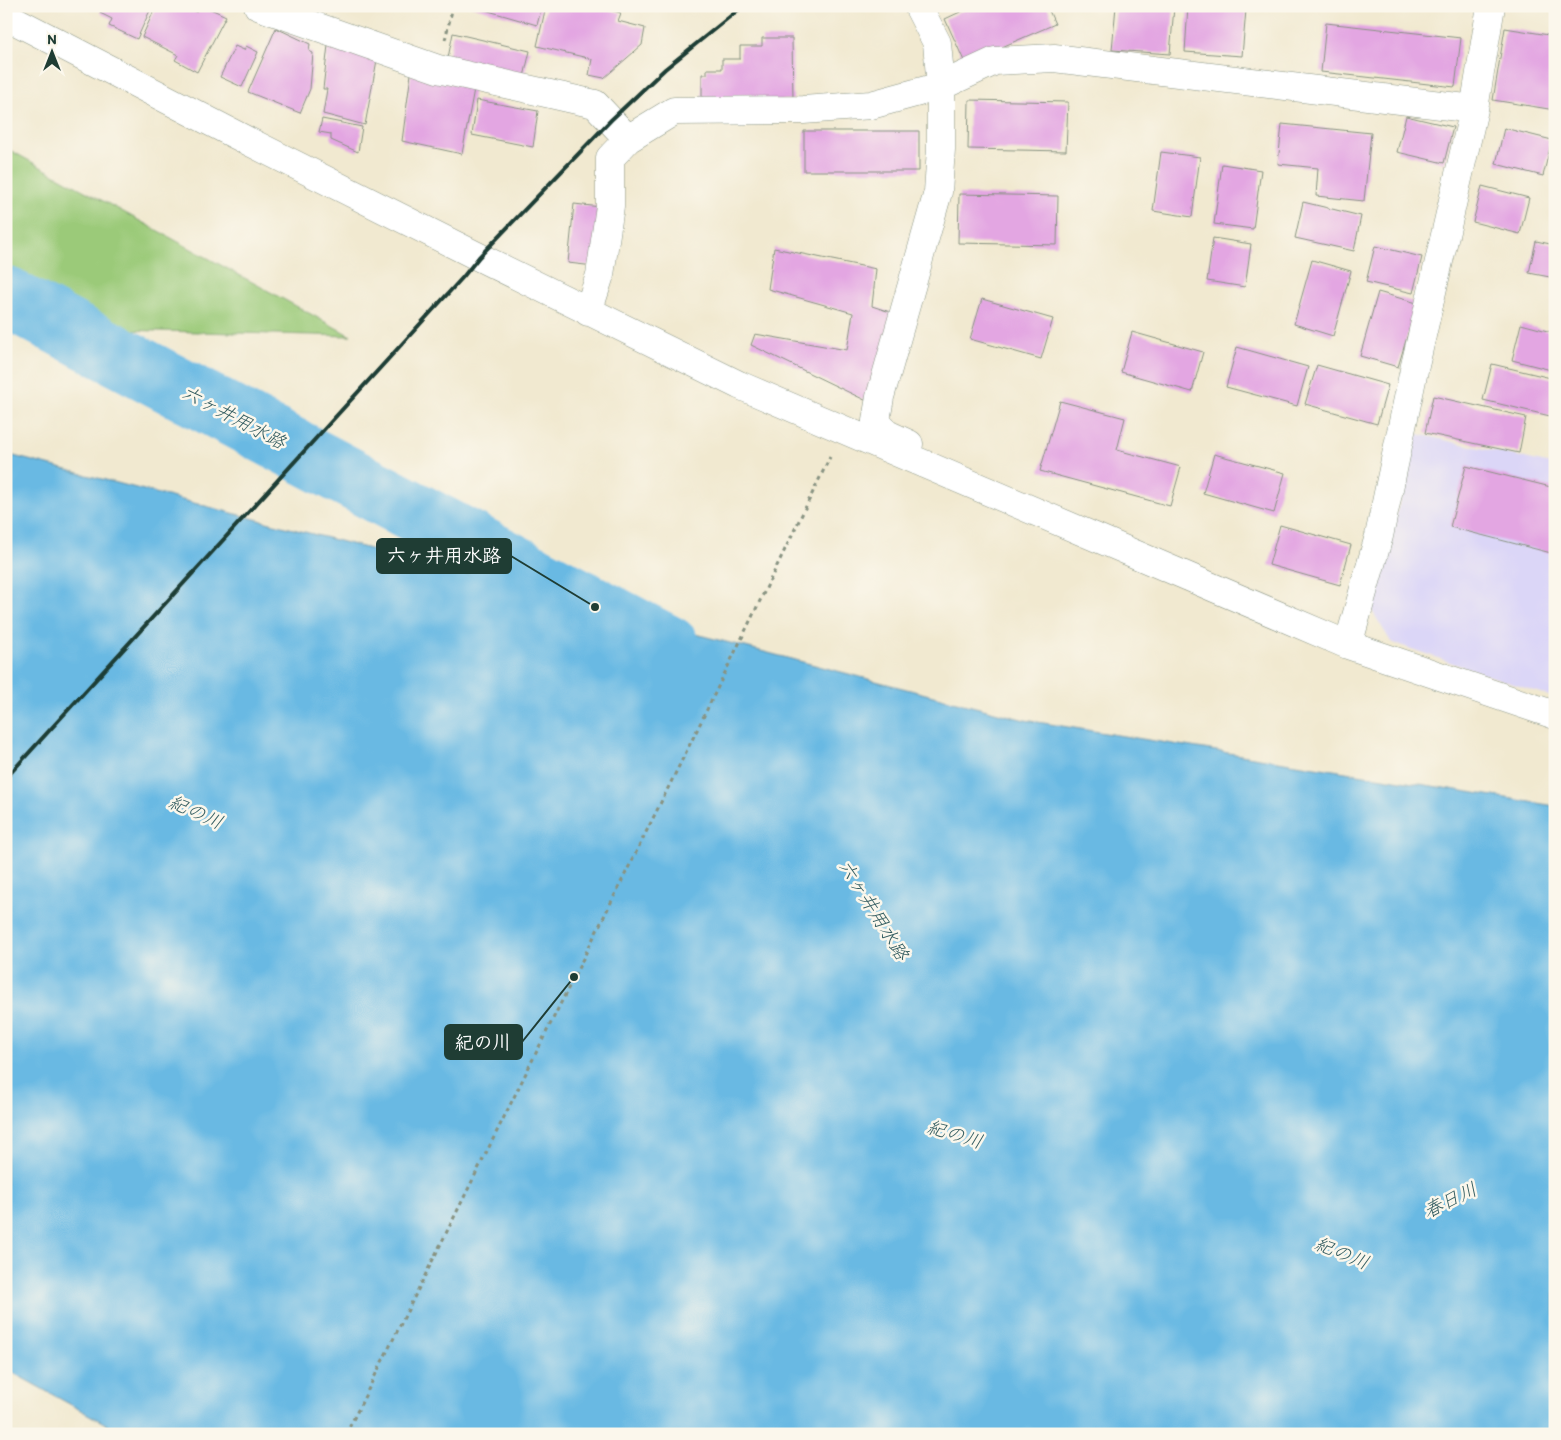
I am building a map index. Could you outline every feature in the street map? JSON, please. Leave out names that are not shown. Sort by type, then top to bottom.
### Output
[{"type":"street","points":[[258,6],[438,69],[594,104],[628,139]]},
{"type":"street","points":[[918,6],[937,44],[941,86],[941,149],[938,192],[880,397],[876,420],[887,434],[921,449],[926,464]]},
{"type":"street","points":[[1348,645],[1379,536],[1414,370],[1474,109],[1492,6]]},
{"type":"street","points":[[6,16],[236,135],[588,312],[739,384],[1348,645],[1555,715]]},
{"type":"street","points":[[588,312],[600,275],[610,206],[610,158],[628,139],[674,111],[802,110],[871,105],[941,86],[995,62],[1054,58],[1474,109]]},
{"type":"path","points":[[346,1434],[684,756],[843,430]]},
{"type":"shaded area","points":[[1418,434],[1555,465],[1555,698],[1391,642],[1371,609]]},
{"type":"green space","points":[[6,148],[351,336],[6,327]]},
{"type":"water","name":"春日川","points":[[6,454],[1025,720],[1555,806],[1555,1434],[124,1434],[6,1369]]},
{"type":"building","points":[[104,6],[152,6],[137,39],[109,26],[112,19],[100,13]]},
{"type":"building","points":[[156,6],[185,6],[197,12],[200,6],[204,6],[226,16],[197,72],[175,60],[178,55],[142,37]]},
{"type":"building","points":[[471,6],[542,6],[537,25]]},
{"type":"building","points":[[546,6],[596,6],[621,13],[618,21],[645,28],[642,45],[604,78],[589,75],[592,59],[537,46]]},
{"type":"building","points":[[973,6],[1047,6],[1055,24],[965,63],[945,19]]},
{"type":"building","points":[[1116,6],[1174,7],[1170,54],[1112,50]]},
{"type":"building","points":[[1188,6],[1246,10],[1242,56],[1185,52]]},
{"type":"building","points":[[1326,23],[1461,38],[1455,87],[1321,72]]},
{"type":"building","points":[[276,28],[310,44],[309,51],[313,53],[310,89],[300,113],[248,92]]},
{"type":"building","points":[[1505,28],[1555,36],[1555,110],[1493,100]]},
{"type":"building","points":[[453,33],[530,51],[523,81],[447,63]]},
{"type":"building","points":[[762,38],[792,38],[793,100],[702,101],[702,74],[707,74],[707,69],[722,69],[722,59],[740,59],[740,46],[762,46]]},
{"type":"building","points":[[328,45],[377,60],[365,125],[323,114],[327,89],[323,89]]},
{"type":"building","points":[[235,46],[244,50],[246,46],[258,52],[242,87],[220,77]]},
{"type":"building","points":[[411,74],[474,89],[462,154],[402,141]]},
{"type":"building","points":[[477,100],[538,111],[533,147],[472,135]]},
{"type":"building","points":[[969,100],[1068,102],[1066,151],[968,149]]},
{"type":"building","points":[[1406,116],[1453,127],[1444,163],[1397,152]]},
{"type":"building","points":[[322,119],[362,127],[358,152],[331,140],[331,134],[319,132]]},
{"type":"building","points":[[1282,124],[1371,133],[1364,201],[1316,196],[1318,168],[1278,164]]},
{"type":"building","points":[[1504,128],[1552,140],[1543,176],[1496,164]]},
{"type":"building","points":[[804,131],[919,131],[919,171],[804,171]]},
{"type":"building","points":[[1161,152],[1200,157],[1192,217],[1153,211]]},
{"type":"building","points":[[1222,164],[1261,170],[1253,229],[1214,224]]},
{"type":"building","points":[[1482,186],[1529,198],[1520,234],[1473,222]]},
{"type":"building","points":[[959,194],[1058,196],[1057,245],[958,243]]},
{"type":"building","points":[[1303,202],[1361,216],[1354,251],[1295,238]]},
{"type":"building","points":[[574,204],[601,207],[594,266],[568,263]]},
{"type":"building","points":[[1213,238],[1251,244],[1245,287],[1207,281]]},
{"type":"building","points":[[1536,241],[1555,245],[1555,278],[1529,273]]},
{"type":"building","points":[[1375,246],[1422,257],[1413,293],[1366,282]]},
{"type":"building","points":[[774,248],[876,269],[872,306],[896,314],[871,403],[751,345],[755,334],[847,350],[853,313],[768,289]]},
{"type":"building","points":[[1312,260],[1351,271],[1333,336],[1294,324]]},
{"type":"building","points":[[1378,292],[1417,303],[1398,367],[1360,356]]},
{"type":"building","points":[[982,299],[1053,319],[1041,359],[970,339]]},
{"type":"building","points":[[1521,324],[1555,333],[1555,371],[1512,360]]},
{"type":"building","points":[[1132,332],[1203,352],[1192,392],[1121,372]]},
{"type":"building","points":[[1237,347],[1308,367],[1297,406],[1226,387]]},
{"type":"building","points":[[1492,364],[1555,379],[1555,396],[1550,416],[1483,400]]},
{"type":"building","points":[[1317,365],[1388,385],[1377,424],[1305,404]]},
{"type":"building","points":[[1433,396],[1526,417],[1519,453],[1425,433]]},
{"type":"building","points":[[1060,401],[1125,418],[1117,450],[1181,467],[1170,506],[1040,471]]},
{"type":"building","points":[[1214,454],[1285,473],[1274,513],[1203,493]]},
{"type":"building","points":[[1466,466],[1555,488],[1555,554],[1450,527]]},
{"type":"building","points":[[1280,525],[1351,545],[1340,585],[1269,565]]},
{"type":"waterway","name":"六ヶ井用水路","points":[[6,297],[669,646]]},
{"type":"railway","points":[[6,778],[463,277],[479,257],[611,120],[665,69],[743,6]]},
{"type":"place","name":"六ヶ井用水路","points":[[595,607]]},
{"type":"place","name":"紀の川","points":[[574,977]]}]
